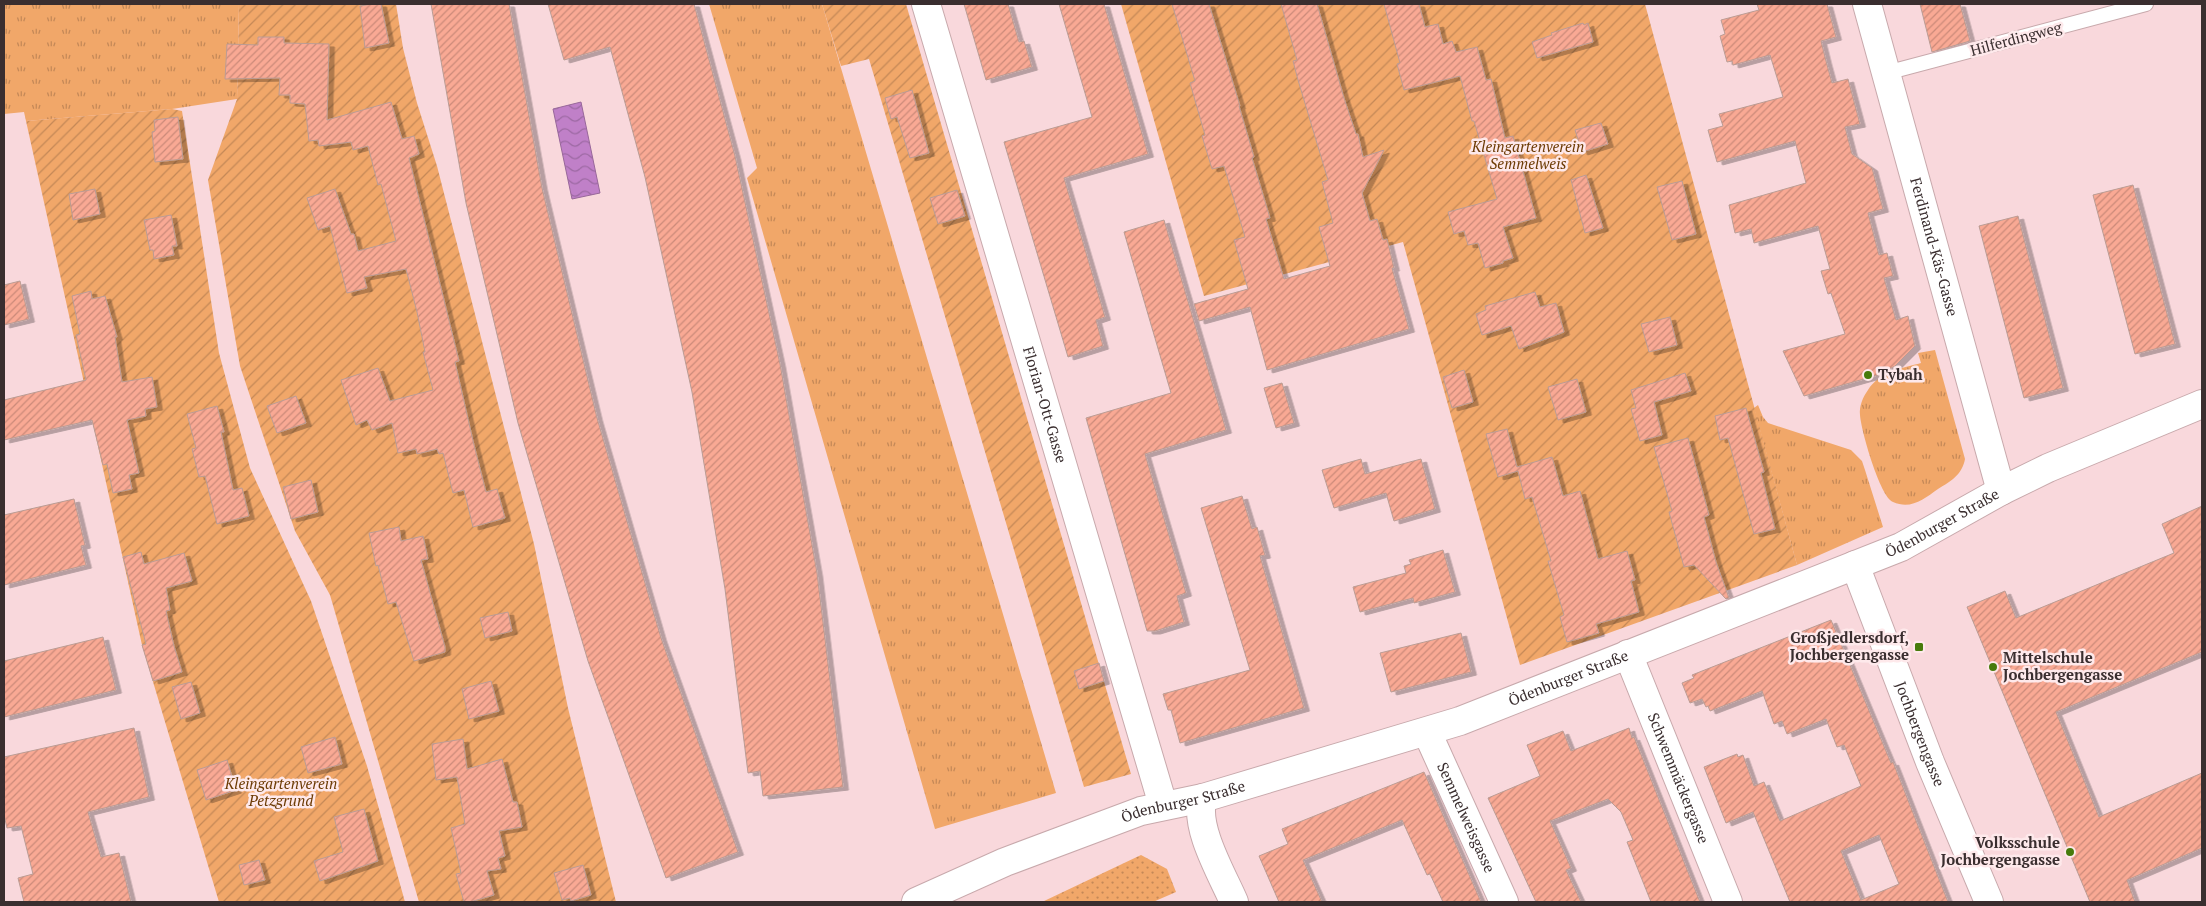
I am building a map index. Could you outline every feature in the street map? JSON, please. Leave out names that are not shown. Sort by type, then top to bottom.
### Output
[{"type":"street","name":"Florian-Ott-Gasse","points":[[926,4],[1163,805]]},
{"type":"street","name":"Ferdinand-Käs-Gasse","points":[[1867,4],[2001,491]]},
{"type":"street","name":"Ödenburger Straße","points":[[916,902],[1014,859],[1141,811],[1203,798],[1460,721],[1901,547],[2001,491],[2048,468],[2202,404]]},
{"type":"street","name":"Jochbergengasse","points":[[1855,565],[1930,762],[1989,902]]},
{"type":"street","name":"Schwemmäckergasse","points":[[1628,654],[1728,902]]},
{"type":"street","name":"Semmelweisgasse","points":[[1427,732],[1504,902]]},
{"type":"street","points":[[1203,798],[1200,806],[1201,817],[1208,841],[1234,902]]},
{"type":"lane","name":"Hilferdingweg","points":[[1886,73],[2146,4]]},
{"type":"green space","points":[[4,4],[239,4],[237,99],[172,109],[26,121],[24,112],[4,114]]},
{"type":"green space","points":[[239,4],[396,4],[403,48],[417,103],[437,166],[534,544],[568,708],[616,902],[419,902],[330,595],[295,531],[240,366],[208,180],[237,99]]},
{"type":"green space","points":[[709,4],[822,4],[1056,793],[935,829],[747,178],[757,168]]},
{"type":"green space","points":[[822,4],[906,4],[1131,774],[1084,787],[869,59],[841,66]]},
{"type":"green space","name":"Kleingartenverein Semmelweis","points":[[1121,4],[1645,4],[1797,565],[1520,665],[1403,242],[1204,296]]},
{"type":"green space","name":"Kleingartenverein Petzgrund","points":[[172,109],[182,111],[219,353],[250,468],[311,601],[367,766],[405,902],[219,902],[142,645],[26,121]]},
{"type":"green space","points":[[1935,350],[1965,459],[1964,465],[1955,477],[1928,496],[1911,504],[1900,504],[1893,502],[1888,497],[1877,476],[1864,434],[1860,415],[1861,405],[1868,390],[1878,379],[1899,369],[1921,363],[1918,353]]},
{"type":"green space","points":[[1758,405],[1768,423],[1851,450],[1862,461],[1883,527],[1797,565],[1754,408]]},
{"type":"green space","points":[[1141,855],[1167,869],[1176,892],[1153,902],[1042,902]]},
{"type":"water","points":[[581,102],[600,193],[572,199],[553,109]]},
{"type":"building","points":[[381,4],[389,43],[365,48],[360,6]]},
{"type":"building","points":[[431,4],[509,4],[542,188],[597,418],[661,638],[738,852],[666,878],[588,661],[518,423],[466,203]]},
{"type":"building","points":[[548,4],[694,4],[735,156],[780,364],[817,573],[843,787],[763,796],[760,771],[748,773],[725,589],[692,392],[645,177],[610,47],[564,60]]},
{"type":"building","points":[[964,4],[1008,4],[1019,42],[1024,41],[1032,67],[986,80]]},
{"type":"building","points":[[1059,4],[1104,4],[1148,154],[1064,178],[1105,317],[1096,320],[1103,346],[1068,357],[1004,142],[1092,117]]},
{"type":"building","points":[[1172,4],[1209,4],[1254,157],[1252,158],[1270,218],[1266,219],[1284,279],[1330,266],[1319,227],[1333,223],[1322,182],[1328,180],[1298,80],[1293,61],[1297,60],[1281,4],[1317,4],[1344,98],[1356,134],[1358,134],[1363,157],[1384,150],[1362,193],[1370,221],[1377,219],[1383,240],[1387,239],[1394,268],[1392,268],[1409,329],[1267,370],[1250,307],[1199,321],[1194,304],[1248,289],[1234,240],[1245,237],[1224,166],[1212,169],[1202,136],[1205,135],[1190,83],[1195,81]]},
{"type":"building","points":[[1384,4],[1419,4],[1425,27],[1438,24],[1443,44],[1452,41],[1456,52],[1477,47],[1486,80],[1491,79],[1505,138],[1513,136],[1536,218],[1503,227],[1513,258],[1503,261],[1503,263],[1485,268],[1478,243],[1468,245],[1464,231],[1454,234],[1448,212],[1497,199],[1460,76],[1404,90],[1397,64],[1400,63]]},
{"type":"building","points":[[1757,4],[1827,4],[1836,37],[1821,41],[1826,61],[1832,83],[1848,79],[1860,124],[1845,127],[1852,154],[1872,168],[1883,209],[1868,213],[1879,255],[1887,253],[1893,276],[1884,278],[1896,320],[1908,316],[1915,346],[1895,366],[1878,375],[1804,396],[1783,351],[1845,334],[1831,293],[1828,294],[1821,271],[1830,269],[1818,226],[1754,243],[1751,229],[1735,233],[1729,205],[1806,183],[1795,141],[1717,162],[1708,130],[1723,126],[1719,114],[1783,97],[1770,55],[1733,65],[1732,61],[1727,62],[1720,36],[1725,34],[1721,20],[1759,10]]},
{"type":"building","points":[[1920,4],[1960,4],[1970,41],[1932,52]]},
{"type":"building","points":[[1583,23],[1584,25],[1588,23],[1593,42],[1537,58],[1532,42],[1552,35],[1551,33]]},
{"type":"building","points":[[258,37],[284,37],[284,43],[329,44],[327,120],[391,102],[402,139],[414,136],[419,154],[409,158],[459,361],[455,362],[474,445],[486,492],[497,489],[505,518],[473,527],[464,490],[453,493],[443,453],[439,454],[437,449],[417,454],[416,449],[398,453],[392,423],[372,430],[367,420],[356,425],[341,380],[378,368],[390,401],[433,390],[423,352],[425,352],[417,312],[406,269],[364,277],[367,288],[347,293],[330,226],[318,230],[307,198],[335,189],[351,234],[354,234],[358,251],[396,241],[381,184],[378,185],[368,146],[353,150],[351,142],[319,146],[318,140],[309,141],[305,104],[290,103],[290,95],[279,95],[280,78],[225,79],[227,44],[258,45]]},
{"type":"building","points":[[912,90],[929,153],[910,158],[897,117],[891,119],[885,98]]},
{"type":"building","points":[[178,117],[183,159],[155,162],[152,132],[155,131],[154,120]]},
{"type":"building","points":[[1601,123],[1608,144],[1582,152],[1575,130]]},
{"type":"building","points":[[1586,175],[1603,228],[1585,233],[1571,180]]},
{"type":"building","points":[[1682,181],[1696,234],[1672,240],[1657,187]]},
{"type":"building","points":[[2133,185],[2175,344],[2135,354],[2093,195]]},
{"type":"building","points":[[95,189],[100,214],[73,220],[69,194]]},
{"type":"building","points":[[957,190],[965,216],[938,224],[930,198]]},
{"type":"building","points":[[171,215],[177,246],[172,246],[174,255],[154,259],[153,250],[150,250],[144,220]]},
{"type":"building","points":[[2018,216],[2063,388],[2024,398],[1979,226]]},
{"type":"building","points":[[1164,220],[1226,430],[1145,454],[1186,593],[1177,596],[1184,622],[1155,631],[1147,631],[1086,418],[1171,393],[1124,232]]},
{"type":"building","points":[[20,281],[29,319],[4,325],[4,285]]},
{"type":"building","points":[[91,291],[92,299],[105,296],[117,337],[115,337],[122,382],[152,377],[157,407],[145,409],[146,416],[127,420],[139,473],[129,475],[132,489],[113,493],[107,464],[103,465],[92,420],[4,440],[4,400],[86,380],[76,335],[80,334],[72,296]]},
{"type":"building","points":[[1535,292],[1540,307],[1556,303],[1564,332],[1519,349],[1511,326],[1482,335],[1476,314],[1486,310],[1485,306]]},
{"type":"building","points":[[1670,317],[1677,345],[1649,352],[1641,324]]},
{"type":"building","points":[[1464,370],[1473,402],[1452,408],[1443,377]]},
{"type":"building","points":[[1685,373],[1691,391],[1654,402],[1662,435],[1640,441],[1631,409],[1636,408],[1631,390]]},
{"type":"building","points":[[1577,379],[1586,412],[1558,420],[1548,387]]},
{"type":"building","points":[[1282,383],[1294,423],[1276,428],[1264,388]]},
{"type":"building","points":[[296,396],[306,423],[277,433],[267,406]]},
{"type":"building","points":[[217,406],[224,432],[221,432],[233,490],[242,488],[249,516],[217,524],[205,476],[199,477],[192,449],[196,448],[187,414]]},
{"type":"building","points":[[1746,408],[1764,472],[1761,473],[1775,529],[1754,534],[1728,438],[1720,440],[1715,416]]},
{"type":"building","points":[[1507,429],[1517,467],[1552,457],[1563,496],[1580,491],[1598,559],[1627,551],[1635,580],[1631,581],[1639,612],[1596,624],[1599,633],[1567,642],[1560,617],[1564,615],[1548,561],[1551,561],[1532,497],[1525,499],[1518,471],[1498,477],[1486,434]]},
{"type":"building","points":[[1688,438],[1709,515],[1704,517],[1716,562],[1729,598],[1726,599],[1694,565],[1684,567],[1669,512],[1672,511],[1654,447]]},
{"type":"building","points":[[1361,459],[1365,474],[1421,459],[1435,509],[1394,521],[1386,493],[1334,508],[1322,470]]},
{"type":"building","points":[[311,480],[318,512],[291,519],[283,487]]},
{"type":"building","points":[[1242,496],[1252,529],[1257,527],[1265,555],[1260,556],[1304,708],[1180,743],[1171,710],[1168,710],[1163,694],[1250,670],[1201,508]]},
{"type":"building","points":[[74,499],[85,545],[81,546],[86,565],[4,585],[4,515]]},
{"type":"building","points":[[2202,506],[2202,652],[2056,712],[2099,817],[2202,773],[2202,848],[2127,880],[2135,902],[2090,902],[1967,607],[2005,591],[2016,618],[2174,553],[2162,524]]},
{"type":"building","points":[[399,527],[401,541],[423,536],[428,559],[421,560],[445,647],[445,652],[414,661],[396,602],[388,604],[378,565],[376,566],[369,533]]},
{"type":"building","points":[[1443,550],[1455,592],[1414,603],[1413,598],[1360,612],[1353,587],[1406,573],[1404,566],[1411,564],[1409,560]]},
{"type":"building","points":[[141,552],[144,564],[184,553],[192,581],[166,588],[170,610],[166,611],[182,672],[153,681],[142,645],[146,644],[123,557]]},
{"type":"building","points":[[508,612],[512,631],[485,638],[480,618]]},
{"type":"building","points":[[1831,620],[1891,763],[1893,762],[1948,902],[1790,902],[1753,812],[1726,823],[1704,767],[1737,754],[1738,757],[1743,755],[1754,786],[1764,782],[1780,821],[1861,786],[1844,745],[1837,747],[1826,719],[1787,734],[1782,721],[1774,724],[1762,691],[1710,711],[1702,699],[1690,703],[1682,683],[1694,678],[1692,675]],"holes":[[[1879,835],[1899,884],[1861,900],[1841,851]]]},
{"type":"building","points":[[1461,633],[1471,672],[1391,692],[1380,653]]},
{"type":"building","points":[[103,637],[116,690],[4,717],[4,661]]},
{"type":"building","points":[[1099,663],[1104,681],[1079,689],[1074,671]]},
{"type":"building","points":[[491,681],[499,711],[469,719],[462,689]]},
{"type":"building","points":[[191,682],[200,713],[181,719],[172,687]]},
{"type":"building","points":[[134,728],[149,797],[88,812],[101,857],[119,853],[131,902],[24,902],[18,878],[33,874],[21,826],[7,828],[4,815],[4,757]]},
{"type":"building","points":[[1629,728],[1700,902],[1651,902],[1627,842],[1633,840],[1621,812],[1608,799],[1550,821],[1571,868],[1566,870],[1581,902],[1536,902],[1488,798],[1540,776],[1527,745],[1563,731],[1571,751]]},
{"type":"building","points":[[335,737],[342,764],[308,773],[301,747]]},
{"type":"building","points":[[463,739],[467,769],[502,759],[513,802],[517,802],[522,827],[499,831],[505,856],[498,858],[501,869],[487,871],[494,895],[470,902],[464,902],[456,874],[461,873],[451,828],[465,824],[457,777],[436,780],[432,744]]},
{"type":"building","points":[[227,760],[236,790],[206,800],[197,770]]},
{"type":"building","points":[[1424,772],[1481,902],[1443,902],[1430,874],[1427,875],[1402,820],[1303,860],[1322,902],[1279,902],[1259,856],[1288,844],[1282,829]]},
{"type":"building","points":[[364,809],[378,861],[320,881],[314,861],[343,852],[334,817]]},
{"type":"building","points":[[259,860],[265,880],[244,885],[239,865]]},
{"type":"building","points":[[583,865],[591,895],[571,901],[570,898],[562,900],[554,873]]},
{"type":"place","name":"Tybah","points":[[1868,375]]},
{"type":"place","name":"Großjedlersdorf, Jochbergengasse","points":[[1919,647]]},
{"type":"place","name":"Mittelschule Jochbergengasse","points":[[1993,667]]},
{"type":"place","name":"Volksschule Jochbergengasse","points":[[2070,852]]}]
